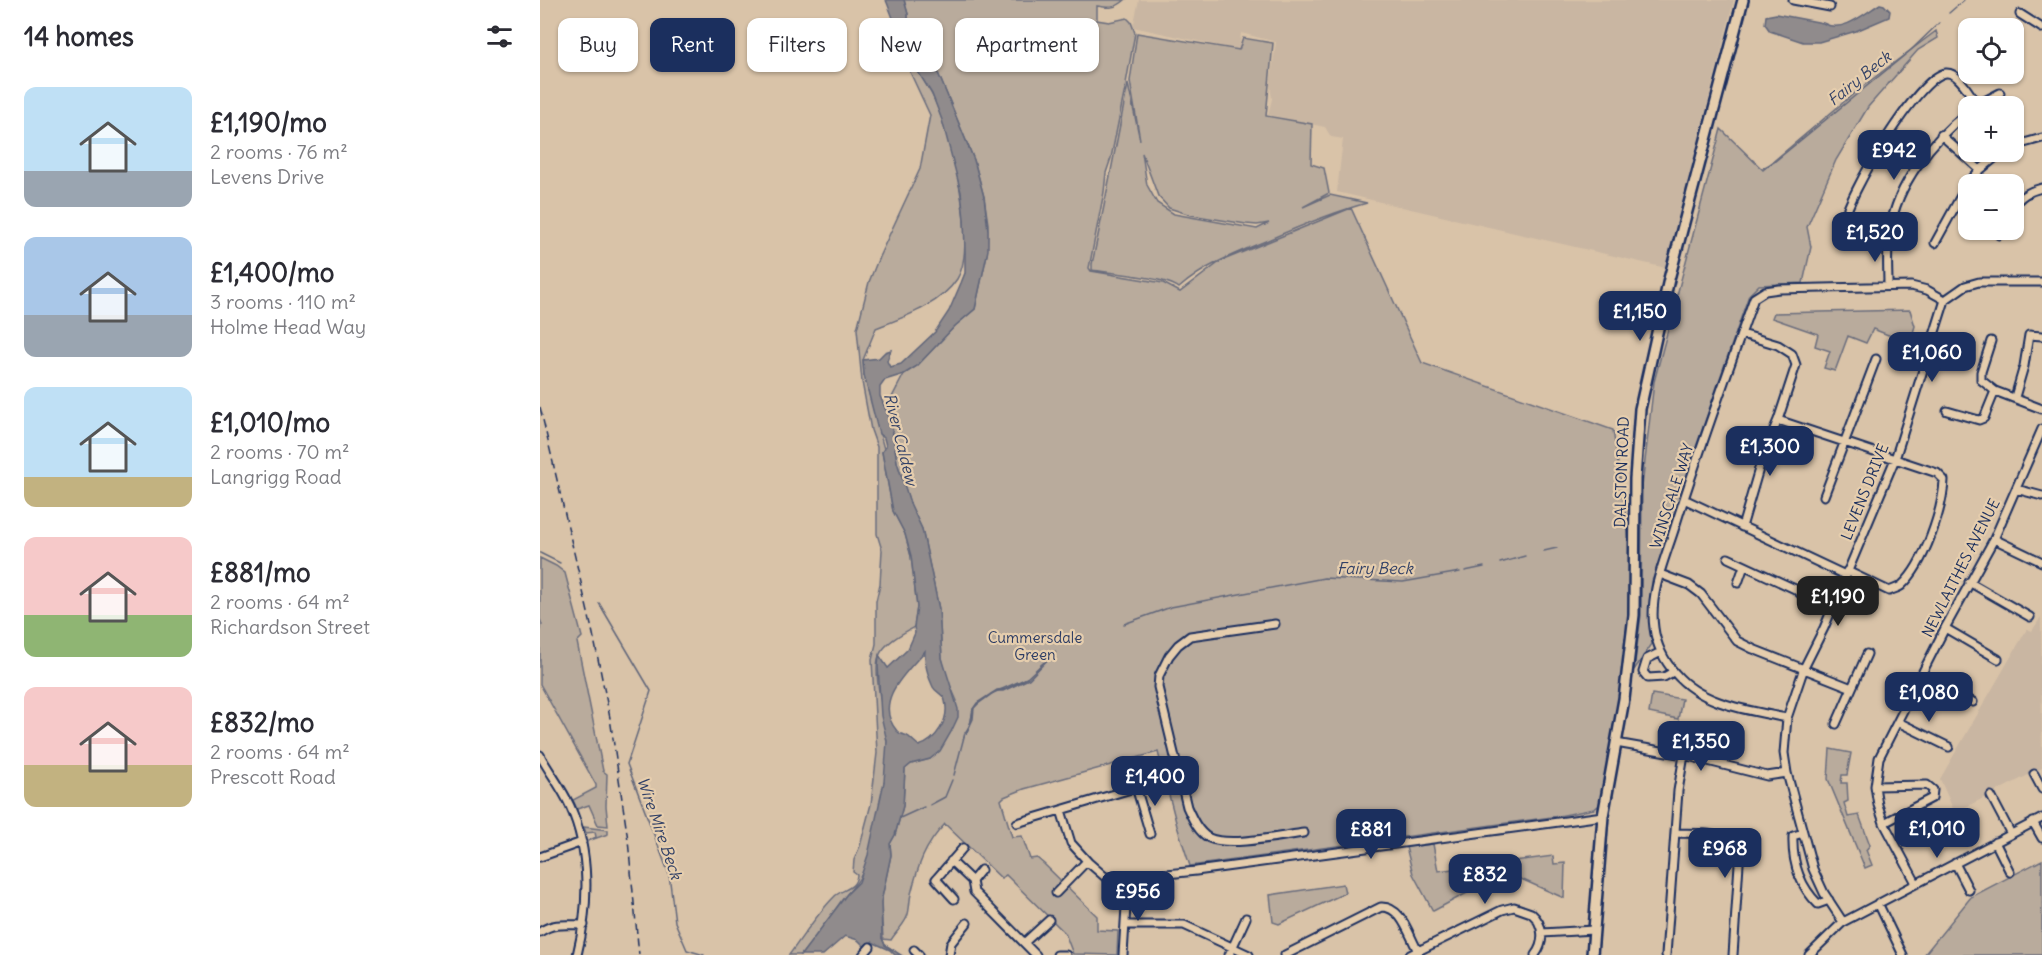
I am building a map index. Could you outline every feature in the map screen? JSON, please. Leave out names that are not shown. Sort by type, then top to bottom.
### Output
[{"type":"main road","name":"DALSTON ROAD","points":[[1592,955],[1603,816],[1627,684],[1634,615],[1635,479],[1644,383],[1669,279],[1743,0]]},
{"type":"street","points":[[1793,0],[1830,7]]},
{"type":"street","points":[[2020,14],[2042,28]]},
{"type":"street","points":[[1889,242],[1852,238],[1845,234],[1843,226],[1860,182],[1888,134],[1939,75],[1947,72],[1954,75],[1969,96]]},
{"type":"street","points":[[1994,96],[2000,93]]},
{"type":"street","points":[[1888,285],[1890,229],[1899,196],[1941,135],[1958,121]]},
{"type":"street","points":[[1888,134],[1924,158]]},
{"type":"street","points":[[1941,135],[1980,170]]},
{"type":"street","points":[[2024,143],[2042,138]]},
{"type":"street","points":[[1935,243],[1968,183],[1990,162]]},
{"type":"street","points":[[2024,195],[2042,188]]},
{"type":"street","points":[[1945,300],[1965,286],[1979,282],[2042,282]]},
{"type":"street","name":"WINSCALE WAY","points":[[1787,718],[1732,706],[1695,690],[1673,672],[1661,652],[1654,628],[1657,582],[1754,298],[1764,291],[1888,285],[1911,286],[1927,290],[1945,300]]},
{"type":"street","name":"LEVENS DRIVE","points":[[1844,922],[1829,900],[1813,869],[1787,773],[1784,753],[1787,718],[1804,668],[1895,459],[1945,300]]},
{"type":"street","points":[[1742,334],[1778,345],[1792,354],[1796,365],[1778,420],[1763,455],[1742,527]]},
{"type":"street","points":[[2015,397],[2024,366],[2029,335],[2042,336]]},
{"type":"street","points":[[1991,341],[1981,372],[1981,380],[1995,390],[2042,409]]},
{"type":"street","points":[[1824,496],[1876,359]]},
{"type":"street","points":[[1947,411],[1979,420],[1984,418],[1995,390]]},
{"type":"street","points":[[1684,499],[1889,591],[1900,587],[1915,569],[1929,538],[1944,491],[1944,480],[1937,472],[1778,420]]},
{"type":"street","name":"NEWLAITHES AVENUE","points":[[1916,883],[1884,823],[1878,805],[1875,786],[1879,758],[1969,582],[1994,539],[2041,432]]},
{"type":"street","points":[[2016,489],[2042,496]]},
{"type":"street","points":[[1994,539],[2042,562]]},
{"type":"street","points":[[1728,558],[1832,608]]},
{"type":"street","points":[[1738,583],[1744,566]]},
{"type":"street","points":[[1660,574],[1689,585],[1701,594],[1737,641],[1852,688]]},
{"type":"street","points":[[1969,582],[2030,616]]},
{"type":"street","points":[[1275,624],[1191,636],[1178,645],[1169,656],[1159,676],[1158,687],[1187,807],[1191,818],[1201,832],[1210,838],[1231,841],[1304,833]]},
{"type":"street","points":[[1945,628],[1998,658]]},
{"type":"street","points":[[1661,652],[1647,659],[1643,672],[1648,678],[1664,677],[1673,672]]},
{"type":"street","points":[[1836,724],[1867,654]]},
{"type":"street","points":[[1922,676],[1974,702]]},
{"type":"street","points":[[1898,722],[1950,747]]},
{"type":"street","points":[[1616,743],[1684,755],[1767,776],[1787,773]]},
{"type":"street","points":[[540,755],[571,808],[582,842],[585,864],[584,925],[577,955]]},
{"type":"street","points":[[1666,955],[1678,791],[1684,755]]},
{"type":"street","points":[[2034,774],[2042,789]]},
{"type":"street","points":[[1017,824],[1165,779]]},
{"type":"street","points":[[1875,786],[1927,785],[1933,790],[1932,798],[1884,823]]},
{"type":"street","points":[[1136,787],[1150,834]]},
{"type":"street","points":[[1991,796],[2011,834]]},
{"type":"street","points":[[1061,810],[1071,843],[1087,861],[1104,876],[1129,883]]},
{"type":"street","points":[[1123,955],[1127,890],[1129,883],[1138,876],[1196,871],[1603,816]]},
{"type":"street","points":[[1809,955],[1844,922],[2042,818]]},
{"type":"street","points":[[2033,822],[2042,838]]},
{"type":"street","points":[[1803,832],[1793,836],[1798,877],[1818,904],[1829,900]]},
{"type":"street","points":[[1676,833],[1716,835],[1727,840],[1736,852],[1739,864],[1733,955]]},
{"type":"street","points":[[540,857],[582,842]]},
{"type":"street","points":[[1995,842],[2010,872]]},
{"type":"street","points":[[954,899],[936,879],[963,848]]},
{"type":"street","points":[[951,861],[972,881],[974,892],[1036,955]]},
{"type":"street","points":[[1056,893],[1087,861]]},
{"type":"street","points":[[1955,863],[1969,890]]},
{"type":"street","points":[[972,881],[981,870]]},
{"type":"street","points":[[1878,903],[1903,955]]},
{"type":"street","points":[[1285,955],[1381,907],[1389,907],[1397,912],[1414,953],[1502,910],[1514,907],[1526,910],[1535,916],[1542,933],[1541,944],[1535,955]]},
{"type":"street","points":[[1231,951],[1246,918]]},
{"type":"street","points":[[1025,942],[1048,920]]},
{"type":"street","points":[[949,955],[951,943],[967,923]]},
{"type":"street","points":[[540,932],[547,926],[584,925]]},
{"type":"street","points":[[1125,925],[1184,925],[1231,951],[1249,955]]},
{"type":"street","points":[[1542,933],[1594,930]]},
{"type":"street","points":[[863,955],[870,947]]},
{"type":"street","points":[[1057,955],[1066,955]]},
{"type":"shaded area","points":[[886,0],[904,0],[908,18],[893,18]]},
{"type":"shaded area","points":[[1139,0],[1734,0],[1666,268],[1337,192],[1343,139],[1331,137],[1325,127],[1268,115],[1272,99],[1270,84],[1276,42],[1241,33],[1239,50],[1133,27]]},
{"type":"shaded area","points":[[1880,4],[1890,11],[1889,17],[1856,31],[1819,42],[1803,42],[1770,31],[1765,24],[1766,16],[1776,14],[1838,26],[1853,21]]},
{"type":"shaded area","points":[[918,72],[937,72],[974,160],[984,197],[988,250],[975,309],[955,326],[917,366],[904,374],[885,380],[880,387],[880,396],[891,422],[897,462],[910,503],[922,529],[939,609],[942,658],[958,709],[958,717],[940,751],[930,759],[911,764],[905,769],[903,806],[895,835],[890,844],[891,855],[881,902],[882,938],[885,945],[901,955],[895,955],[890,950],[872,942],[866,948],[858,940],[845,936],[823,955],[801,955],[847,894],[859,882],[868,855],[884,782],[887,741],[881,716],[879,655],[888,668],[908,649],[915,633],[917,607],[911,556],[905,534],[893,511],[882,452],[886,446],[884,438],[879,434],[864,375],[863,360],[879,358],[891,350],[887,361],[890,367],[901,364],[935,332],[949,311],[965,273],[961,192],[942,120],[932,94]],"holes":[[[925,651],[931,683],[934,689],[942,695],[946,708],[943,722],[936,734],[919,746],[909,737],[897,731],[890,720],[888,709],[895,688]]]},
{"type":"shaded area","points":[[2041,617],[2042,768],[1954,811],[1940,779],[2027,629],[2032,631]]},
{"type":"shaded area","points":[[1056,651],[1029,679],[1003,691],[996,691],[978,704],[974,708],[973,719],[966,734],[973,709],[977,703],[997,690],[1006,689],[1027,678]]},
{"type":"green space","name":"Cummersdale Green","points":[[904,0],[1125,0],[1112,7],[1097,6],[1097,18],[955,18],[955,72],[1099,72],[1099,20],[1109,22],[1127,18],[1131,22],[1135,33],[1111,158],[1106,173],[1089,268],[1091,271],[1163,283],[1180,292],[1221,261],[1351,208],[1422,363],[1613,430],[1635,579],[1634,615],[1601,804],[1594,809],[1559,816],[1190,866],[1158,752],[1024,789],[1001,800],[1012,837],[1022,836],[1030,859],[1037,858],[1097,916],[1097,930],[1118,931],[1117,955],[1073,954],[1065,933],[1006,875],[1001,878],[945,824],[932,840],[919,865],[910,897],[909,912],[905,920],[891,940],[883,939],[881,902],[891,855],[890,844],[895,835],[903,806],[905,769],[911,764],[930,759],[957,701],[946,676],[942,658],[939,609],[922,529],[910,504],[897,462],[889,403],[904,374],[917,366],[955,326],[975,309],[987,254],[988,224],[984,197],[974,160],[937,72],[943,72],[943,18],[908,18]]},
{"type":"green space","points":[[1936,31],[1938,38],[1918,50],[1868,107],[1836,160],[1807,227],[1811,247],[1803,283],[1759,285],[1749,295],[1652,581],[1649,610],[1652,644],[1634,670],[1641,615],[1642,487],[1654,382],[1721,129],[1763,170],[1858,90]]},
{"type":"green space","points":[[1137,33],[1239,50],[1243,38],[1273,43],[1266,116],[1312,124],[1311,164],[1324,168],[1329,193],[1303,207],[1330,195],[1367,203],[1317,220],[1233,255],[1210,266],[1179,288],[1151,278],[1092,270],[1128,84],[1140,140],[1130,81]],"holes":[[[1142,153],[1158,196],[1169,208],[1191,215],[1246,224],[1269,223],[1257,229],[1174,214],[1157,203],[1147,185]]]},
{"type":"green space","points":[[910,72],[918,72],[928,88],[946,132],[963,214],[965,241],[963,263],[957,279],[941,296],[921,309],[876,328],[863,360],[864,375],[884,449],[882,452],[893,511],[905,534],[911,556],[917,607],[914,627],[894,639],[881,651],[877,664],[887,755],[881,805],[865,867],[858,881],[801,955],[789,955],[837,894],[854,884],[857,875],[853,872],[854,860],[871,804],[877,753],[872,660],[876,644],[876,601],[880,584],[882,550],[877,534],[877,447],[871,430],[862,382],[857,329],[869,282],[920,169],[930,115]]},
{"type":"green space","points":[[1910,310],[1915,326],[1907,353],[1893,348],[1896,338],[1873,329],[1866,343],[1848,336],[1835,371],[1824,368],[1830,351],[1815,346],[1818,334],[1772,318],[1774,313]]},
{"type":"green space","points":[[540,558],[565,573],[582,637],[577,642],[603,771],[607,774],[608,826],[598,825],[589,805],[577,809],[573,800],[596,788],[596,785],[540,684],[540,626],[542,625],[540,619]]},
{"type":"green space","points":[[1652,694],[1682,699],[1678,719],[1649,713]]},
{"type":"green space","points":[[1830,749],[1851,753],[1847,775],[1842,775],[1841,783],[1847,783],[1848,801],[1844,803],[1848,817],[1859,815],[1870,845],[1866,850],[1872,865],[1865,868],[1828,779]]},
{"type":"green space","points":[[584,827],[608,830],[608,834],[588,841],[596,837],[595,832],[586,833]]},
{"type":"green space","points":[[1433,844],[1438,871],[1553,856],[1554,864],[1565,863],[1564,898],[1521,879],[1510,879],[1487,884],[1433,911],[1413,874],[1406,847]]},
{"type":"green space","points":[[2042,860],[2042,955],[1924,955],[1971,897]]},
{"type":"green space","points":[[1343,884],[1345,893],[1279,924],[1273,922],[1270,895]]},
{"type":"waterway","name":"Fairy Beck","points":[[1949,13],[1964,0]]},
{"type":"waterway","name":"Fairy Beck","points":[[1763,168],[1774,162],[1911,50],[1939,23]]},
{"type":"waterway","name":"Fairy Beck","points":[[1544,551],[1557,548]]},
{"type":"waterway","points":[[540,553],[560,563]]},
{"type":"waterway","name":"Fairy Beck","points":[[1500,563],[1525,556]]},
{"type":"waterway","name":"Fairy Beck","points":[[1465,571],[1484,567]]},
{"type":"waterway","name":"Fairy Beck","points":[[1124,624],[1171,607],[1324,578],[1403,582],[1460,572]]},
{"type":"waterway","name":"Wire Mire Beck","points":[[599,603],[651,691],[627,764],[669,874],[675,922],[687,950],[704,955]]},
{"type":"waterway","name":"Fairy Beck","points":[[1039,667],[1047,660]]},
{"type":"waterway","name":"Fairy Beck","points":[[991,694],[1027,678]]},
{"type":"waterway","name":"Fairy Beck","points":[[971,721],[973,709],[979,702]]},
{"type":"waterway","name":"Fairy Beck","points":[[954,775],[965,733],[970,725]]},
{"type":"waterway","name":"Fairy Beck","points":[[930,805],[945,797],[952,780]]},
{"type":"waterway","name":"Fairy Beck","points":[[900,818],[924,807]]},
{"type":"waterway","points":[[882,938],[885,945],[895,951]]},
{"type":"railway","points":[[540,407],[593,634],[610,718],[628,840],[639,955]]},
{"type":"water label","name":"River Caldew","points":[[901,439]]}]
